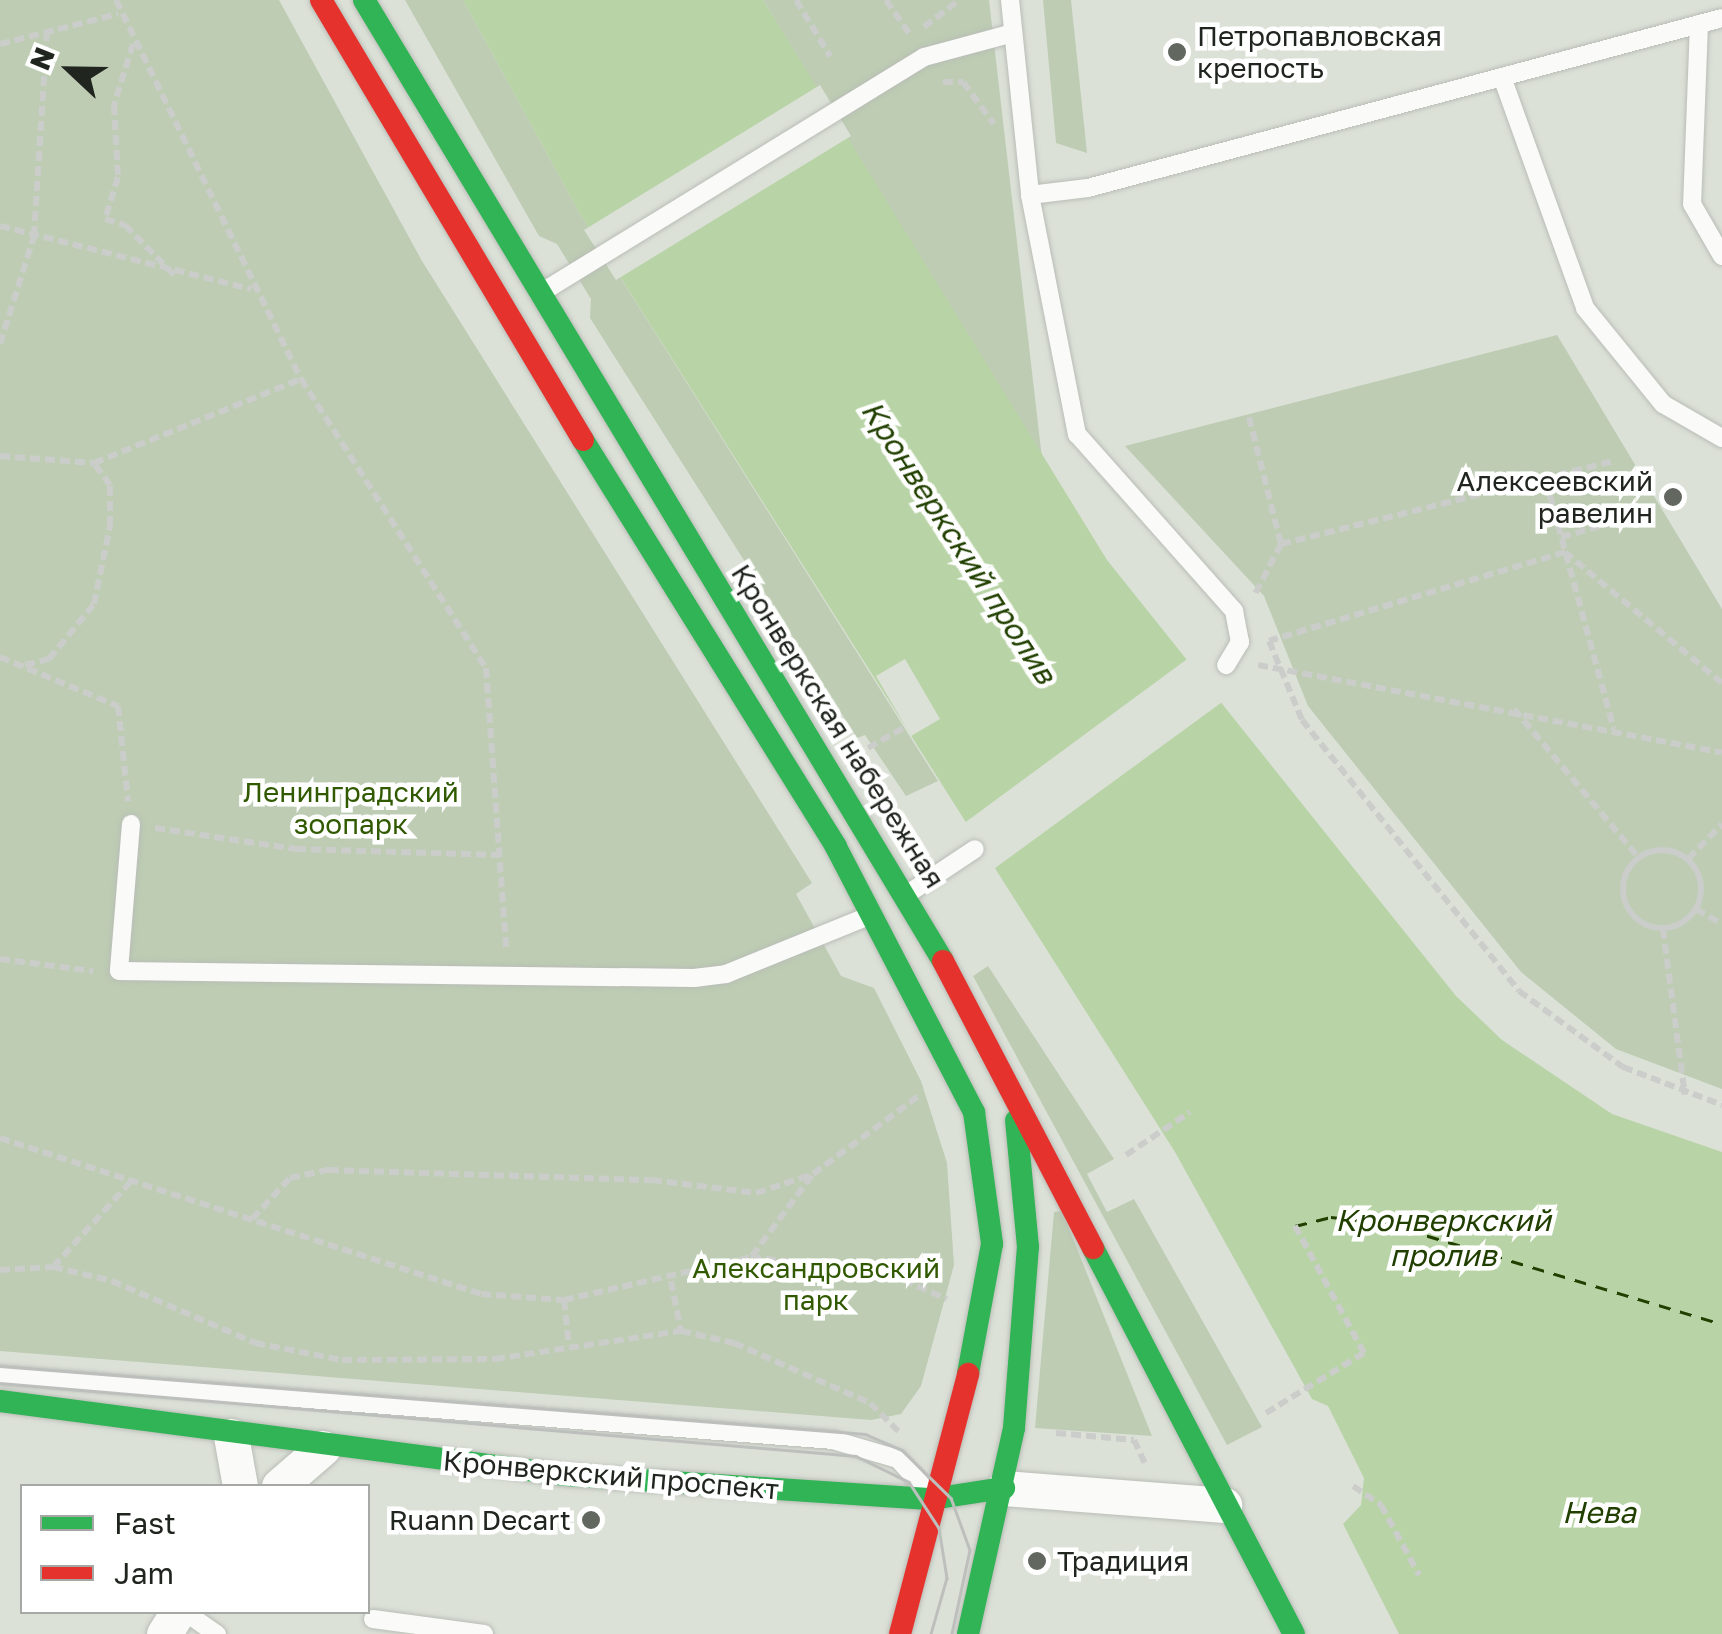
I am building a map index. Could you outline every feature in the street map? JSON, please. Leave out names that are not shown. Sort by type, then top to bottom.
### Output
[{"type":"main road","points":[[321,0],[504,316],[875,913],[942,1038],[974,1112],[992,1244],[985,1309],[900,1634]]},
{"type":"main road","name":"Кронверкская набережная","points":[[364,0],[536,296],[908,894],[1294,1634]]},
{"type":"main road","points":[[968,1634],[1004,1488],[1028,1248],[1008,1082]]},
{"type":"main road","name":"Кронверкский проспект","points":[[0,1401],[323,1448],[932,1500],[1004,1488]]},
{"type":"street","points":[[230,1436],[240,1484]]},
{"type":"street","points":[[281,1484],[323,1448]]},
{"type":"street","name":"Кронверкский проспект","points":[[1004,1488],[1224,1505]]},
{"type":"street","points":[[164,1634],[180,1614]]},
{"type":"lane","points":[[1010,0],[1030,195],[1078,434],[1234,611],[1240,642],[1226,665]]},
{"type":"lane","points":[[1030,195],[1722,18]]},
{"type":"lane","points":[[1699,24],[1692,204],[1722,256]]},
{"type":"lane","points":[[504,316],[924,57],[1013,32]]},
{"type":"lane","points":[[1502,77],[1584,308],[1663,404],[1722,438]]},
{"type":"lane","points":[[131,824],[119,972],[726,974],[875,913],[975,848]]},
{"type":"lane","points":[[0,1375],[833,1440],[898,1459],[932,1500]]},
{"type":"lane","points":[[185,1614],[217,1634]]},
{"type":"lane","points":[[373,1618],[484,1634]]},
{"type":"path","points":[[116,0],[118,14],[252,289],[301,379],[486,668],[508,976]]},
{"type":"path","points":[[796,0],[830,56]]},
{"type":"path","points":[[886,0],[911,36]]},
{"type":"path","points":[[0,44],[118,14]]},
{"type":"path","points":[[0,344],[34,236],[48,31]]},
{"type":"path","points":[[134,42],[114,105],[118,178],[105,220],[126,225],[174,276]]},
{"type":"path","points":[[931,82],[963,82],[996,128]]},
{"type":"path","points":[[0,226],[174,276],[252,289]]},
{"type":"path","points":[[0,456],[94,464],[301,379]]},
{"type":"path","points":[[1249,418],[1281,544],[1254,596]]},
{"type":"path","points":[[1281,544],[1614,461]]},
{"type":"path","points":[[22,666],[50,658],[94,604],[110,526],[110,485],[94,464]]},
{"type":"path","points":[[1546,481],[1614,729]]},
{"type":"path","points":[[1562,538],[1614,522]]},
{"type":"path","points":[[1565,552],[1269,642],[1302,720],[1519,991],[1623,1068],[1686,1096],[1722,1106]]},
{"type":"path","points":[[1565,552],[1722,683]]},
{"type":"path","points":[[0,657],[118,706],[131,824],[296,850],[500,854]]},
{"type":"path","points":[[1258,665],[1277,665],[1722,753]]},
{"type":"path","points":[[1514,710],[1638,857]]},
{"type":"path","points":[[868,748],[905,726]]},
{"type":"path","points":[[1688,859],[1722,824]]},
{"type":"path","points":[[1664,849],[1688,859],[1701,882],[1696,909],[1664,929],[1639,922],[1624,902],[1624,878],[1638,857],[1664,849]]},
{"type":"path","points":[[1696,909],[1722,924]]},
{"type":"path","points":[[1664,929],[1686,1096]]},
{"type":"path","points":[[0,959],[119,972]]},
{"type":"path","points":[[751,1257],[813,1174],[881,1117],[934,1088]]},
{"type":"path","points":[[1126,1154],[1190,1112]]},
{"type":"path","points":[[0,1138],[134,1178],[423,1282],[564,1300],[671,1281],[751,1257],[890,1274],[958,1304]]},
{"type":"path","points":[[252,1219],[290,1178],[329,1170],[652,1180],[756,1192],[813,1174]]},
{"type":"path","points":[[53,1267],[134,1178]]},
{"type":"path","points":[[1266,1413],[1364,1353],[1295,1226]]},
{"type":"path","points":[[1,1269],[53,1267],[112,1281],[255,1343],[342,1360],[419,1364],[681,1332],[734,1343],[870,1403],[899,1432]]},
{"type":"path","points":[[671,1281],[681,1332]]},
{"type":"path","points":[[564,1300],[569,1346]]},
{"type":"path","points":[[1044,1432],[1134,1440],[1150,1476]]},
{"type":"path","points":[[1353,1486],[1380,1505],[1420,1575]]},
{"type":"green space","name":"Ленинградский зоопарк","points":[[0,0],[279,0],[422,261],[812,883],[796,894],[841,976],[874,988],[921,1081],[947,1163],[954,1265],[921,1386],[901,1414],[871,1420],[0,1351]]},
{"type":"green space","points":[[405,0],[463,0],[579,212],[938,781],[906,796],[865,735],[857,738],[590,318],[591,299],[557,244],[539,236]]},
{"type":"green space","points":[[763,0],[989,0],[1043,467],[987,370]]},
{"type":"green space","points":[[1043,0],[1071,0],[1087,153],[1056,143]]},
{"type":"green space","points":[[1557,335],[1722,609],[1722,1089],[1616,1049],[1521,972],[1308,706],[1264,596],[1125,446]]},
{"type":"green space","points":[[988,966],[1114,1159],[1087,1174],[1107,1212],[1134,1199],[1262,1427],[1227,1445],[973,976]]},
{"type":"green space","points":[[1062,1211],[1152,1436],[1035,1428],[1054,1212]]},
{"type":"water","name":"Кронверкский пролив","points":[[463,0],[763,0],[1107,560],[1456,996],[1502,1040],[1612,1114],[1722,1152],[1722,1634],[1399,1634],[1343,1524],[1361,1505],[1364,1478],[1328,1406],[1312,1399],[1175,1152],[579,212]]},
{"type":"pier","points":[[820,85],[851,136],[616,280],[584,230]]},
{"type":"pier","points":[[1194,654],[1229,697],[991,871],[959,827]]},
{"type":"pier","points":[[905,659],[940,719],[911,736],[876,676]]},
{"type":"ferry route","points":[[1295,1226],[1331,1217],[1385,1223],[1722,1324]]},
{"type":"tram line","points":[[0,1366],[865,1434],[902,1450],[951,1498],[970,1550],[952,1634]]},
{"type":"tram line","points":[[0,1383],[856,1456],[909,1482],[939,1528],[947,1578],[931,1634]]},
{"type":"traffic: fast","points":[[364,0],[943,961]]},
{"type":"traffic: fast","points":[[583,440],[836,847],[974,1112],[992,1244],[968,1374]]},
{"type":"traffic: fast","points":[[968,1634],[1014,1428],[1028,1247],[1016,1121]]},
{"type":"traffic: fast","points":[[1093,1248],[1294,1634]]},
{"type":"traffic: fast","points":[[0,1401],[566,1475],[932,1499],[1004,1488]]},
{"type":"traffic: jam","points":[[321,0],[583,440]]},
{"type":"traffic: jam","points":[[943,961],[1093,1248]]},
{"type":"traffic: jam","points":[[900,1634],[968,1374]]},
{"type":"place","name":"Петропавловская крепость","points":[[1177,52]]},
{"type":"place","name":"Алексеевский равелин","points":[[1673,497]]},
{"type":"place","name":"Ruann Decart","points":[[591,1520]]},
{"type":"place","name":"Традиция","points":[[1037,1561]]},
{"type":"park label","name":"Александровский парк","points":[[816,1284]]},
{"type":"water label","name":"Нева","points":[[1599,1512]]}]
